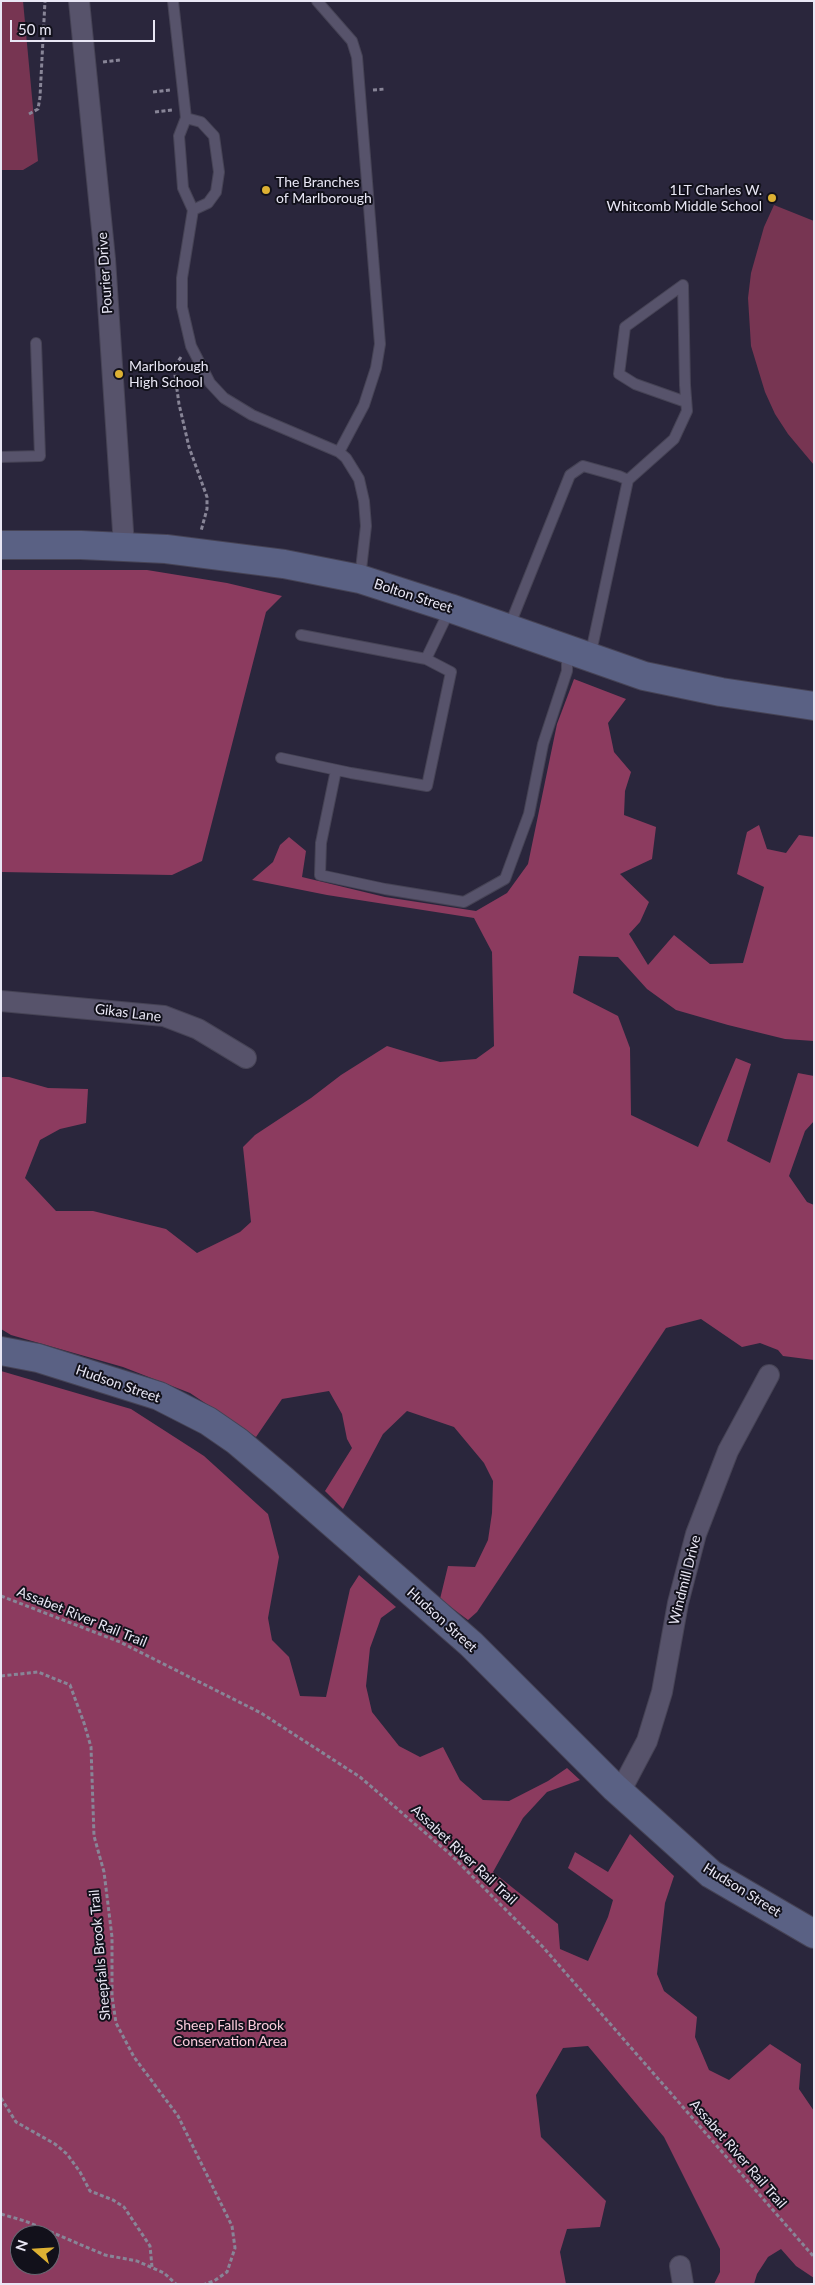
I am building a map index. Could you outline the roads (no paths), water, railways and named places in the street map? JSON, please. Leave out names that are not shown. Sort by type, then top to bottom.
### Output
[{"type":"street","name":"Pourier Drive","points":[[79,1],[105,260],[124,546]]},
{"type":"street","name":"Bolton Street","points":[[1,545],[124,546],[207,553],[360,579],[509,628],[644,676],[682,685],[814,706]]},
{"type":"street","name":"Gikas Lane","points":[[1,1001],[164,1016],[198,1029],[246,1058]]},
{"type":"street","name":"Hudson Street","points":[[1,1340],[38,1358]]},
{"type":"street","name":"Hudson Street","points":[[1,1351],[38,1358],[159,1396],[208,1421],[237,1441],[471,1644],[620,1792],[711,1874],[814,1934]]},
{"type":"street","name":"Windmill Drive","points":[[620,1792],[647,1741],[662,1692],[678,1603],[696,1534],[728,1451],[769,1375]]},
{"type":"lane","points":[[173,1],[186,118],[179,136],[183,188],[193,210],[182,278],[182,307],[191,346],[210,383],[239,408],[339,452],[346,458],[359,479],[364,500],[366,526],[360,579]]},
{"type":"lane","points":[[317,1],[352,41],[357,57],[380,344],[376,368],[364,405],[339,452]]},
{"type":"lane","points":[[186,118],[201,122],[214,136],[219,172],[216,192],[208,204],[193,210]]},
{"type":"lane","points":[[336,770],[321,843],[320,874],[385,889],[464,902],[505,879],[529,814],[543,744],[567,671],[578,653],[628,480],[674,439],[687,411],[683,285],[625,327],[619,374],[635,384],[686,402]]},
{"type":"lane","points":[[1,457],[40,456],[36,343]]},
{"type":"lane","points":[[509,628],[567,480],[572,472],[579,467],[586,467],[628,480]]},
{"type":"lane","points":[[426,659],[450,608]]},
{"type":"lane","points":[[281,758],[427,786],[451,672],[426,659],[301,635]]},
{"type":"place","name":"The Branches of Marlborough","points":[[266,190]]},
{"type":"place","name":"1LT Charles W. Whitcomb Middle School","points":[[772,198]]},
{"type":"place","name":"Marlborough High School","points":[[119,374]]},
{"type":"park label","name":"Sheep Falls Brook Conservation Area","points":[[230,2034]]}]
